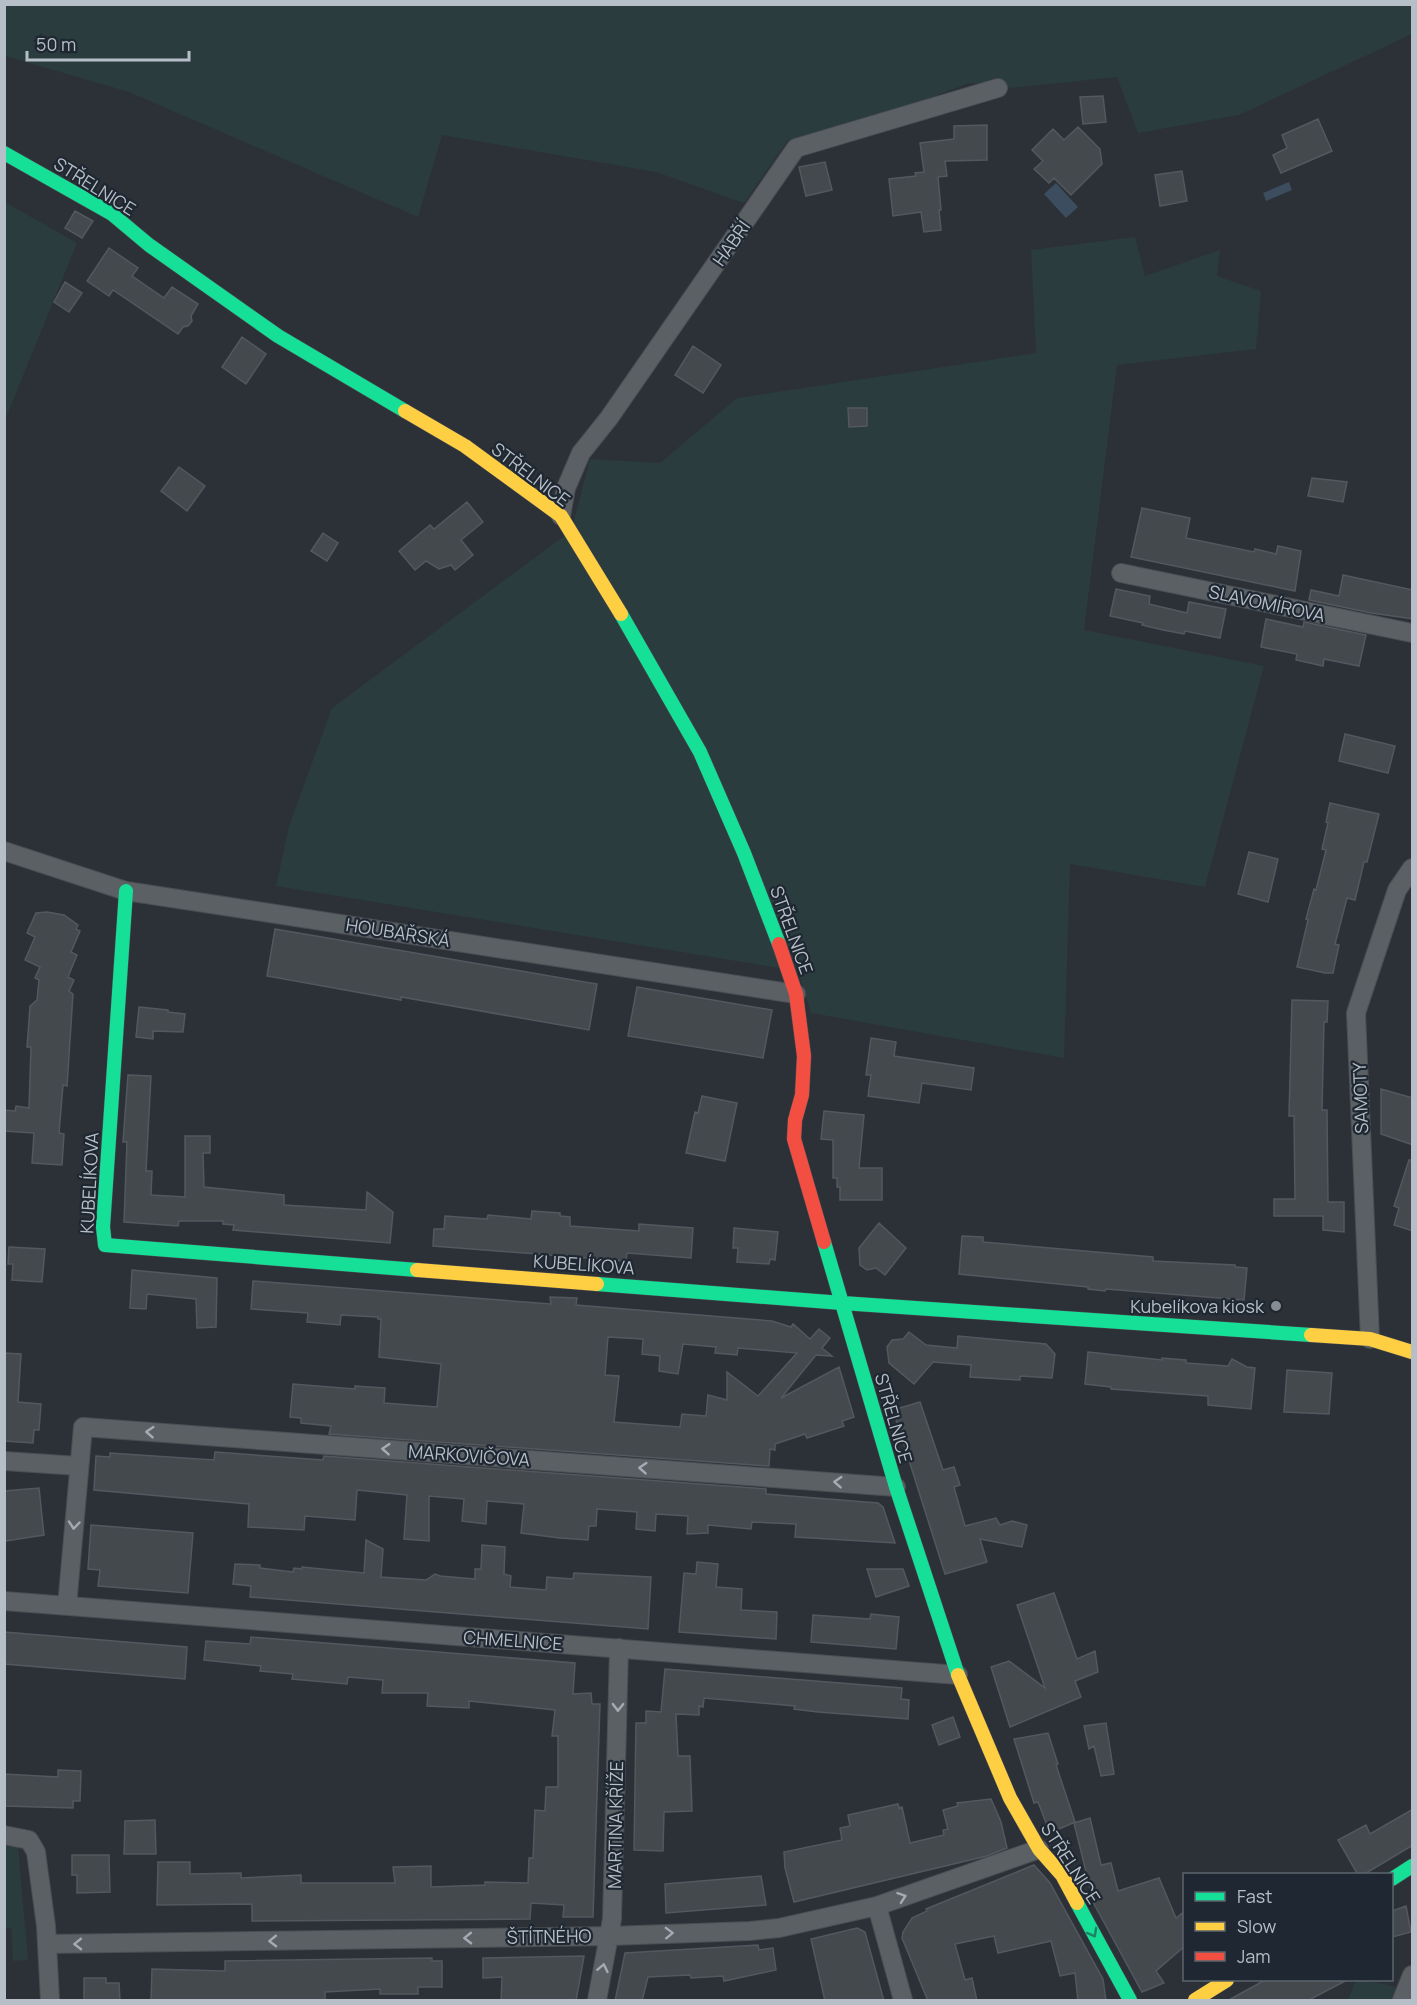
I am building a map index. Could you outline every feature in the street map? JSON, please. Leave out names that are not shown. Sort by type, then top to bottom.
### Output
[{"type":"street","name":"HABŘÍ","points":[[561,516],[566,488],[581,453],[609,418],[667,336],[796,148],[998,88]]},
{"type":"street","name":"STŘELNICE","points":[[4,153],[112,214],[149,245],[278,336],[465,446],[561,516],[630,628],[700,752],[744,853],[796,994],[804,1056],[804,1076],[802,1095],[795,1120],[794,1139],[896,1487],[958,1675],[1010,1798],[1039,1849],[1062,1875],[1130,2001]]},
{"type":"street","name":"SLAVOMÍROVA","points":[[1121,573],[1413,633]]},
{"type":"street","name":"HOUBAŘSKÁ","points":[[4,851],[126,891],[796,994]]},
{"type":"street","name":"SAMOTY","points":[[1370,1339],[1356,1013],[1397,890],[1413,868]]},
{"type":"street","name":"KUBELÍKOVA","points":[[126,891],[103,1227],[105,1245],[842,1303],[1370,1339],[1413,1352]]},
{"type":"street","name":"MARKOVIČOVA","points":[[79,1466],[83,1427],[896,1487]]},
{"type":"street","points":[[4,1461],[79,1466],[67,1606]]},
{"type":"street","name":"CHMELNICE","points":[[4,1601],[958,1675]]},
{"type":"street","name":"MARTINA KŘÍŽE","points":[[597,2001],[610,1936],[619,1648]]},
{"type":"street","points":[[4,1835],[29,1840],[36,1852],[51,2001]]},
{"type":"street","name":"ŠTÍTNÉHO","points":[[47,1944],[610,1936],[750,1931],[779,1928],[877,1906],[1039,1849]]},
{"type":"street","points":[[1393,1878],[1413,1866]]},
{"type":"street","points":[[877,1906],[903,2001]]},
{"type":"street","points":[[1402,2001],[1413,1975]]},
{"type":"street","points":[[1194,2001],[1225,1981]]},
{"type":"shaded area","points":[[1412,4],[1412,34],[1239,115],[1138,133],[1117,77],[1012,88],[969,83],[876,119],[788,140],[744,203],[656,172],[442,135],[418,217],[129,92],[5,56],[4,5]]},
{"type":"shaded area","points":[[5,202],[77,243],[5,420]]},
{"type":"shaded area","points":[[1135,237],[1145,276],[1220,250],[1217,276],[1261,291],[1256,349],[1117,365],[1084,630],[1264,666],[1205,887],[1070,864],[1064,1058],[811,1013],[798,971],[276,886],[289,826],[332,708],[564,536],[574,520],[590,459],[660,463],[737,398],[1036,353],[1031,250]]},
{"type":"shaded area","points":[[4,1843],[18,1847],[28,1960],[13,1961],[11,1928],[5,1928]]},
{"type":"shaded area","points":[[1356,1981],[1384,1984],[1402,1989],[1395,2000],[1348,2000]]},
{"type":"water","points":[[1289,182],[1292,190],[1266,201],[1263,193]]},
{"type":"water","points":[[1056,183],[1078,207],[1066,218],[1044,194]]},
{"type":"building","points":[[1103,96],[1106,122],[1083,124],[1080,97]]},
{"type":"building","points":[[1318,119],[1332,151],[1281,173],[1273,155],[1287,148],[1282,135]]},
{"type":"building","points":[[987,125],[987,160],[945,161],[947,176],[938,177],[941,230],[924,232],[921,212],[893,216],[889,179],[916,176],[915,173],[924,172],[920,143],[954,139],[954,126]]},
{"type":"building","points":[[1078,127],[1100,149],[1102,164],[1071,195],[1054,178],[1049,183],[1034,169],[1043,161],[1032,150],[1053,129],[1064,140]]},
{"type":"building","points":[[825,162],[832,190],[806,196],[799,167]]},
{"type":"building","points":[[1182,171],[1187,201],[1160,206],[1155,175]]},
{"type":"building","points":[[75,211],[93,221],[82,238],[65,228]]},
{"type":"building","points":[[109,248],[138,268],[132,276],[164,298],[172,287],[198,304],[188,326],[183,327],[178,334],[113,290],[109,296],[87,281]]},
{"type":"building","points":[[65,282],[82,293],[69,312],[54,302]]},
{"type":"building","points":[[242,337],[266,354],[246,384],[222,367]]},
{"type":"building","points":[[693,346],[721,365],[703,393],[675,375]]},
{"type":"building","points":[[848,408],[867,408],[867,426],[849,427]]},
{"type":"building","points":[[179,467],[205,486],[187,511],[161,491]]},
{"type":"building","points":[[1312,478],[1347,482],[1343,502],[1308,496]]},
{"type":"building","points":[[467,502],[483,522],[461,540],[473,555],[455,570],[451,565],[439,569],[426,561],[415,570],[399,551],[430,525],[434,529]]},
{"type":"building","points":[[1142,508],[1190,518],[1186,538],[1254,552],[1255,549],[1276,554],[1278,546],[1301,551],[1295,591],[1131,557]]},
{"type":"building","points":[[323,533],[338,543],[327,561],[311,551]]},
{"type":"building","points":[[1343,575],[1413,590],[1413,619],[1309,600],[1311,590],[1339,596]]},
{"type":"building","points":[[1116,589],[1150,596],[1149,604],[1187,613],[1189,602],[1226,609],[1220,638],[1185,631],[1184,634],[1163,630],[1110,616]]},
{"type":"building","points":[[1266,619],[1303,627],[1304,622],[1366,635],[1359,666],[1324,659],[1323,666],[1296,660],[1297,654],[1261,647]]},
{"type":"building","points":[[1345,734],[1395,746],[1388,773],[1339,761]]},
{"type":"building","points":[[1330,803],[1379,814],[1355,900],[1347,898],[1335,944],[1339,945],[1333,973],[1325,973],[1297,967],[1308,920],[1306,919],[1326,850],[1322,849]]},
{"type":"building","points":[[1249,852],[1278,859],[1268,902],[1238,894]]},
{"type":"building","points":[[36,913],[64,915],[78,925],[76,929],[80,931],[71,952],[77,955],[68,977],[74,980],[69,991],[73,994],[67,1086],[63,1085],[59,1133],[64,1134],[62,1165],[32,1163],[34,1133],[4,1131],[4,1110],[15,1111],[16,1106],[29,1108],[31,1047],[27,1047],[30,1006],[37,1000],[39,980],[35,978],[40,967],[25,960],[35,937],[27,933]]},
{"type":"building","points":[[275,929],[597,984],[589,1030],[267,976]]},
{"type":"building","points":[[637,987],[772,1010],[763,1058],[628,1036]]},
{"type":"building","points":[[1292,1000],[1328,1001],[1327,1022],[1324,1022],[1322,1110],[1327,1110],[1328,1202],[1344,1202],[1344,1232],[1323,1230],[1323,1216],[1274,1216],[1274,1199],[1295,1199],[1294,1116],[1289,1116]]},
{"type":"building","points":[[139,1007],[185,1014],[183,1032],[153,1031],[153,1039],[136,1037]]},
{"type":"building","points":[[871,1038],[896,1042],[894,1056],[974,1068],[971,1090],[922,1083],[919,1103],[868,1096],[871,1075],[866,1075]]},
{"type":"building","points":[[128,1075],[151,1076],[146,1171],[152,1171],[151,1195],[185,1197],[185,1136],[210,1136],[210,1153],[203,1153],[204,1187],[284,1195],[284,1205],[366,1210],[367,1192],[393,1212],[390,1243],[233,1230],[234,1225],[223,1224],[223,1221],[179,1221],[178,1226],[124,1222],[127,1142],[123,1142]]},
{"type":"building","points":[[1381,1089],[1413,1098],[1413,1145],[1381,1134]]},
{"type":"building","points":[[702,1096],[737,1103],[725,1161],[686,1153],[695,1112],[698,1113]]},
{"type":"building","points":[[824,1111],[864,1115],[859,1168],[882,1168],[882,1200],[840,1200],[840,1187],[837,1187],[837,1178],[833,1178],[833,1140],[821,1139]]},
{"type":"building","points":[[1409,1160],[1413,1160],[1413,1231],[1394,1225],[1399,1208],[1394,1206]]},
{"type":"building","points":[[532,1211],[560,1213],[560,1216],[570,1217],[570,1226],[639,1231],[639,1224],[693,1228],[691,1258],[627,1253],[626,1261],[433,1246],[434,1229],[444,1229],[445,1216],[487,1219],[488,1215],[531,1219]]},
{"type":"building","points":[[879,1223],[906,1248],[885,1275],[876,1268],[867,1270],[860,1265],[859,1248]]},
{"type":"building","points":[[734,1228],[778,1232],[775,1260],[770,1259],[769,1264],[737,1262],[738,1248],[733,1248]]},
{"type":"building","points":[[962,1236],[983,1237],[983,1242],[1153,1257],[1153,1261],[1235,1265],[1235,1267],[1247,1268],[1244,1300],[1106,1289],[1105,1291],[1088,1289],[1088,1287],[959,1274]]},
{"type":"building","points":[[9,1247],[45,1249],[42,1282],[12,1280],[13,1264],[8,1264]]},
{"type":"building","points":[[132,1270],[217,1278],[216,1327],[197,1328],[196,1299],[147,1294],[146,1309],[130,1308]]},
{"type":"building","points":[[253,1281],[551,1304],[550,1297],[577,1298],[576,1305],[772,1321],[791,1327],[793,1324],[810,1339],[819,1329],[830,1338],[822,1348],[832,1356],[816,1355],[781,1398],[839,1367],[854,1417],[842,1421],[844,1426],[807,1438],[805,1434],[775,1444],[775,1450],[770,1449],[769,1466],[329,1434],[331,1426],[301,1423],[301,1418],[290,1417],[293,1384],[355,1389],[355,1386],[385,1388],[384,1403],[437,1407],[441,1364],[379,1357],[381,1319],[378,1317],[341,1315],[340,1325],[307,1322],[308,1313],[251,1309]],"holes":[[[608,1337],[643,1339],[642,1354],[660,1356],[659,1371],[678,1374],[683,1344],[716,1347],[715,1353],[737,1355],[738,1348],[797,1353],[758,1396],[727,1372],[727,1400],[708,1395],[706,1416],[682,1414],[680,1427],[614,1422],[619,1376],[605,1375]]]},
{"type":"building","points":[[909,1332],[926,1345],[957,1348],[958,1336],[1046,1344],[1055,1354],[1052,1378],[1020,1376],[1020,1380],[970,1377],[971,1365],[933,1362],[914,1384],[889,1363],[887,1347],[892,1340],[903,1339]]},
{"type":"building","points":[[1088,1352],[1228,1366],[1232,1359],[1247,1367],[1255,1368],[1251,1409],[1208,1405],[1208,1396],[1111,1389],[1111,1387],[1085,1384]]},
{"type":"building","points":[[4,1353],[21,1354],[18,1402],[41,1404],[39,1430],[34,1430],[33,1443],[4,1441]]},
{"type":"building","points":[[1287,1370],[1332,1373],[1329,1414],[1284,1412]]},
{"type":"building","points":[[920,1402],[943,1470],[954,1467],[960,1485],[954,1487],[965,1526],[996,1518],[1000,1525],[1012,1521],[1027,1525],[1022,1547],[980,1539],[987,1562],[945,1574],[893,1410]]},
{"type":"building","points":[[215,1452],[323,1460],[324,1456],[766,1489],[766,1494],[878,1503],[883,1507],[895,1543],[795,1537],[796,1524],[752,1522],[751,1529],[708,1525],[708,1533],[687,1534],[688,1516],[656,1514],[655,1531],[636,1529],[637,1512],[597,1509],[596,1526],[589,1526],[588,1540],[560,1538],[521,1533],[524,1504],[487,1501],[486,1524],[462,1521],[464,1499],[429,1496],[429,1541],[404,1539],[407,1495],[357,1490],[355,1520],[305,1516],[304,1530],[248,1527],[249,1504],[94,1490],[96,1456],[110,1457],[110,1453],[214,1460]]},
{"type":"building","points":[[39,1488],[44,1535],[6,1541],[4,1491]]},
{"type":"building","points":[[91,1525],[193,1533],[188,1593],[98,1586],[100,1570],[88,1569]]},
{"type":"building","points":[[366,1540],[383,1549],[381,1577],[426,1580],[435,1574],[475,1579],[475,1569],[481,1569],[482,1545],[505,1547],[504,1574],[511,1576],[510,1587],[546,1590],[547,1577],[573,1579],[574,1573],[651,1577],[648,1629],[250,1597],[251,1586],[233,1584],[235,1564],[260,1565],[260,1568],[293,1572],[294,1568],[302,1569],[302,1567],[364,1573]]},
{"type":"building","points":[[697,1562],[718,1564],[716,1587],[742,1589],[741,1610],[777,1612],[776,1639],[679,1632],[684,1573],[696,1574]]},
{"type":"building","points":[[867,1569],[903,1569],[909,1586],[876,1597]]},
{"type":"building","points":[[1054,1593],[1077,1659],[1095,1651],[1098,1672],[1075,1681],[1081,1697],[1010,1727],[991,1667],[1009,1661],[1045,1688],[1017,1605]]},
{"type":"building","points":[[871,1614],[899,1617],[896,1649],[811,1642],[813,1615],[870,1619]]},
{"type":"building","points":[[4,1632],[187,1647],[185,1679],[4,1664]]},
{"type":"building","points":[[251,1637],[575,1663],[573,1694],[591,1693],[592,1704],[600,1704],[593,1917],[563,1917],[564,1905],[531,1903],[530,1919],[252,1921],[252,1904],[157,1905],[158,1862],[190,1862],[190,1874],[241,1873],[241,1878],[301,1875],[301,1883],[395,1883],[393,1867],[431,1866],[431,1887],[485,1885],[485,1882],[528,1883],[529,1858],[533,1858],[535,1810],[545,1811],[546,1787],[558,1787],[558,1736],[552,1736],[555,1710],[469,1701],[469,1708],[427,1706],[428,1693],[382,1693],[383,1680],[348,1677],[347,1684],[292,1679],[293,1674],[260,1671],[261,1666],[204,1660],[206,1641],[250,1644]]},
{"type":"building","points":[[665,1669],[902,1688],[901,1699],[909,1700],[908,1719],[818,1712],[794,1709],[795,1706],[704,1698],[703,1707],[699,1706],[699,1715],[676,1714],[678,1756],[690,1756],[692,1811],[664,1812],[663,1851],[634,1850],[636,1723],[646,1723],[646,1711],[661,1712]]},
{"type":"building","points":[[953,1717],[960,1737],[939,1745],[932,1725]]},
{"type":"building","points":[[1106,1723],[1114,1774],[1101,1776],[1094,1746],[1089,1749],[1084,1726]]},
{"type":"building","points":[[1048,1733],[1075,1822],[1050,1833],[1038,1802],[1034,1803],[1014,1739]]},
{"type":"building","points":[[58,1770],[81,1771],[80,1801],[73,1801],[73,1808],[4,1806],[4,1774],[58,1777]]},
{"type":"building","points":[[991,1799],[1001,1822],[1007,1848],[987,1856],[794,1902],[785,1868],[784,1852],[842,1840],[840,1828],[850,1826],[848,1815],[898,1804],[899,1808],[902,1807],[910,1843],[944,1835],[943,1830],[948,1829],[943,1810],[958,1806],[957,1803]]},
{"type":"building","points":[[1413,1809],[1413,1845],[1366,1873],[1357,1873],[1338,1840],[1366,1825],[1370,1834]]},
{"type":"building","points":[[1090,1818],[1101,1865],[1111,1863],[1118,1891],[1159,1878],[1176,1918],[1183,1913],[1183,1948],[1156,1971],[1164,1983],[1142,1992],[1094,1904],[1074,1823]]},
{"type":"building","points":[[155,1820],[156,1854],[124,1854],[125,1821]]},
{"type":"building","points":[[72,1855],[109,1855],[110,1892],[77,1893],[77,1875],[72,1875]]},
{"type":"building","points":[[1034,1865],[1050,1883],[1103,1979],[1106,2001],[1078,2001],[1075,1973],[1060,1976],[1051,1941],[998,1953],[994,1936],[955,1944],[965,1980],[972,1978],[977,2001],[928,2001],[902,1938],[912,1918],[927,1911],[926,1909]]},
{"type":"building","points":[[761,1876],[766,1905],[666,1913],[665,1884]]},
{"type":"building","points":[[1406,1906],[1411,1932],[1393,1937],[1393,1911]]},
{"type":"building","points":[[857,1928],[865,1932],[884,2001],[825,2001],[811,1939]]},
{"type":"building","points":[[758,1945],[759,1950],[773,1948],[776,1970],[724,1981],[723,1976],[648,1977],[642,2001],[615,2001],[625,1953]]},
{"type":"building","points":[[584,1956],[576,2001],[501,2001],[502,1977],[483,1978],[483,1958]]},
{"type":"building","points":[[432,1958],[432,1961],[442,1961],[442,1987],[418,1987],[418,1994],[380,1994],[380,1989],[325,1992],[325,2001],[151,2001],[152,1969],[225,1971],[225,1961]]},
{"type":"building","points":[[84,1978],[106,1978],[106,1983],[119,1983],[120,2001],[84,2001]]},
{"type":"building","points":[[1263,1981],[1345,1981],[1307,2001],[1227,2001]]},
{"type":"traffic: fast","points":[[4,153],[112,214],[149,245],[278,336],[405,411]]},
{"type":"traffic: fast","points":[[621,614],[700,752],[744,853],[779,944]]},
{"type":"traffic: fast","points":[[126,891],[103,1227],[105,1245],[417,1270]]},
{"type":"traffic: fast","points":[[824,1242],[896,1487],[958,1675]]},
{"type":"traffic: fast","points":[[597,1284],[1311,1335]]},
{"type":"traffic: fast","points":[[1393,1878],[1412,1866]]},
{"type":"traffic: fast","points":[[1077,1903],[1130,2000]]},
{"type":"traffic: slow","points":[[405,411],[465,446],[561,516],[621,614]]},
{"type":"traffic: slow","points":[[417,1270],[597,1284]]},
{"type":"traffic: slow","points":[[1311,1335],[1370,1339],[1412,1352]]},
{"type":"traffic: slow","points":[[958,1675],[1010,1798],[1039,1849],[1062,1875],[1077,1903]]},
{"type":"traffic: slow","points":[[1195,2000],[1225,1981]]},
{"type":"traffic: jam","points":[[779,944],[796,994],[804,1056],[802,1095],[795,1120],[794,1139],[824,1242]]},
{"type":"place","name":"Kubelíkova kiosk","points":[[1276,1306]]}]
